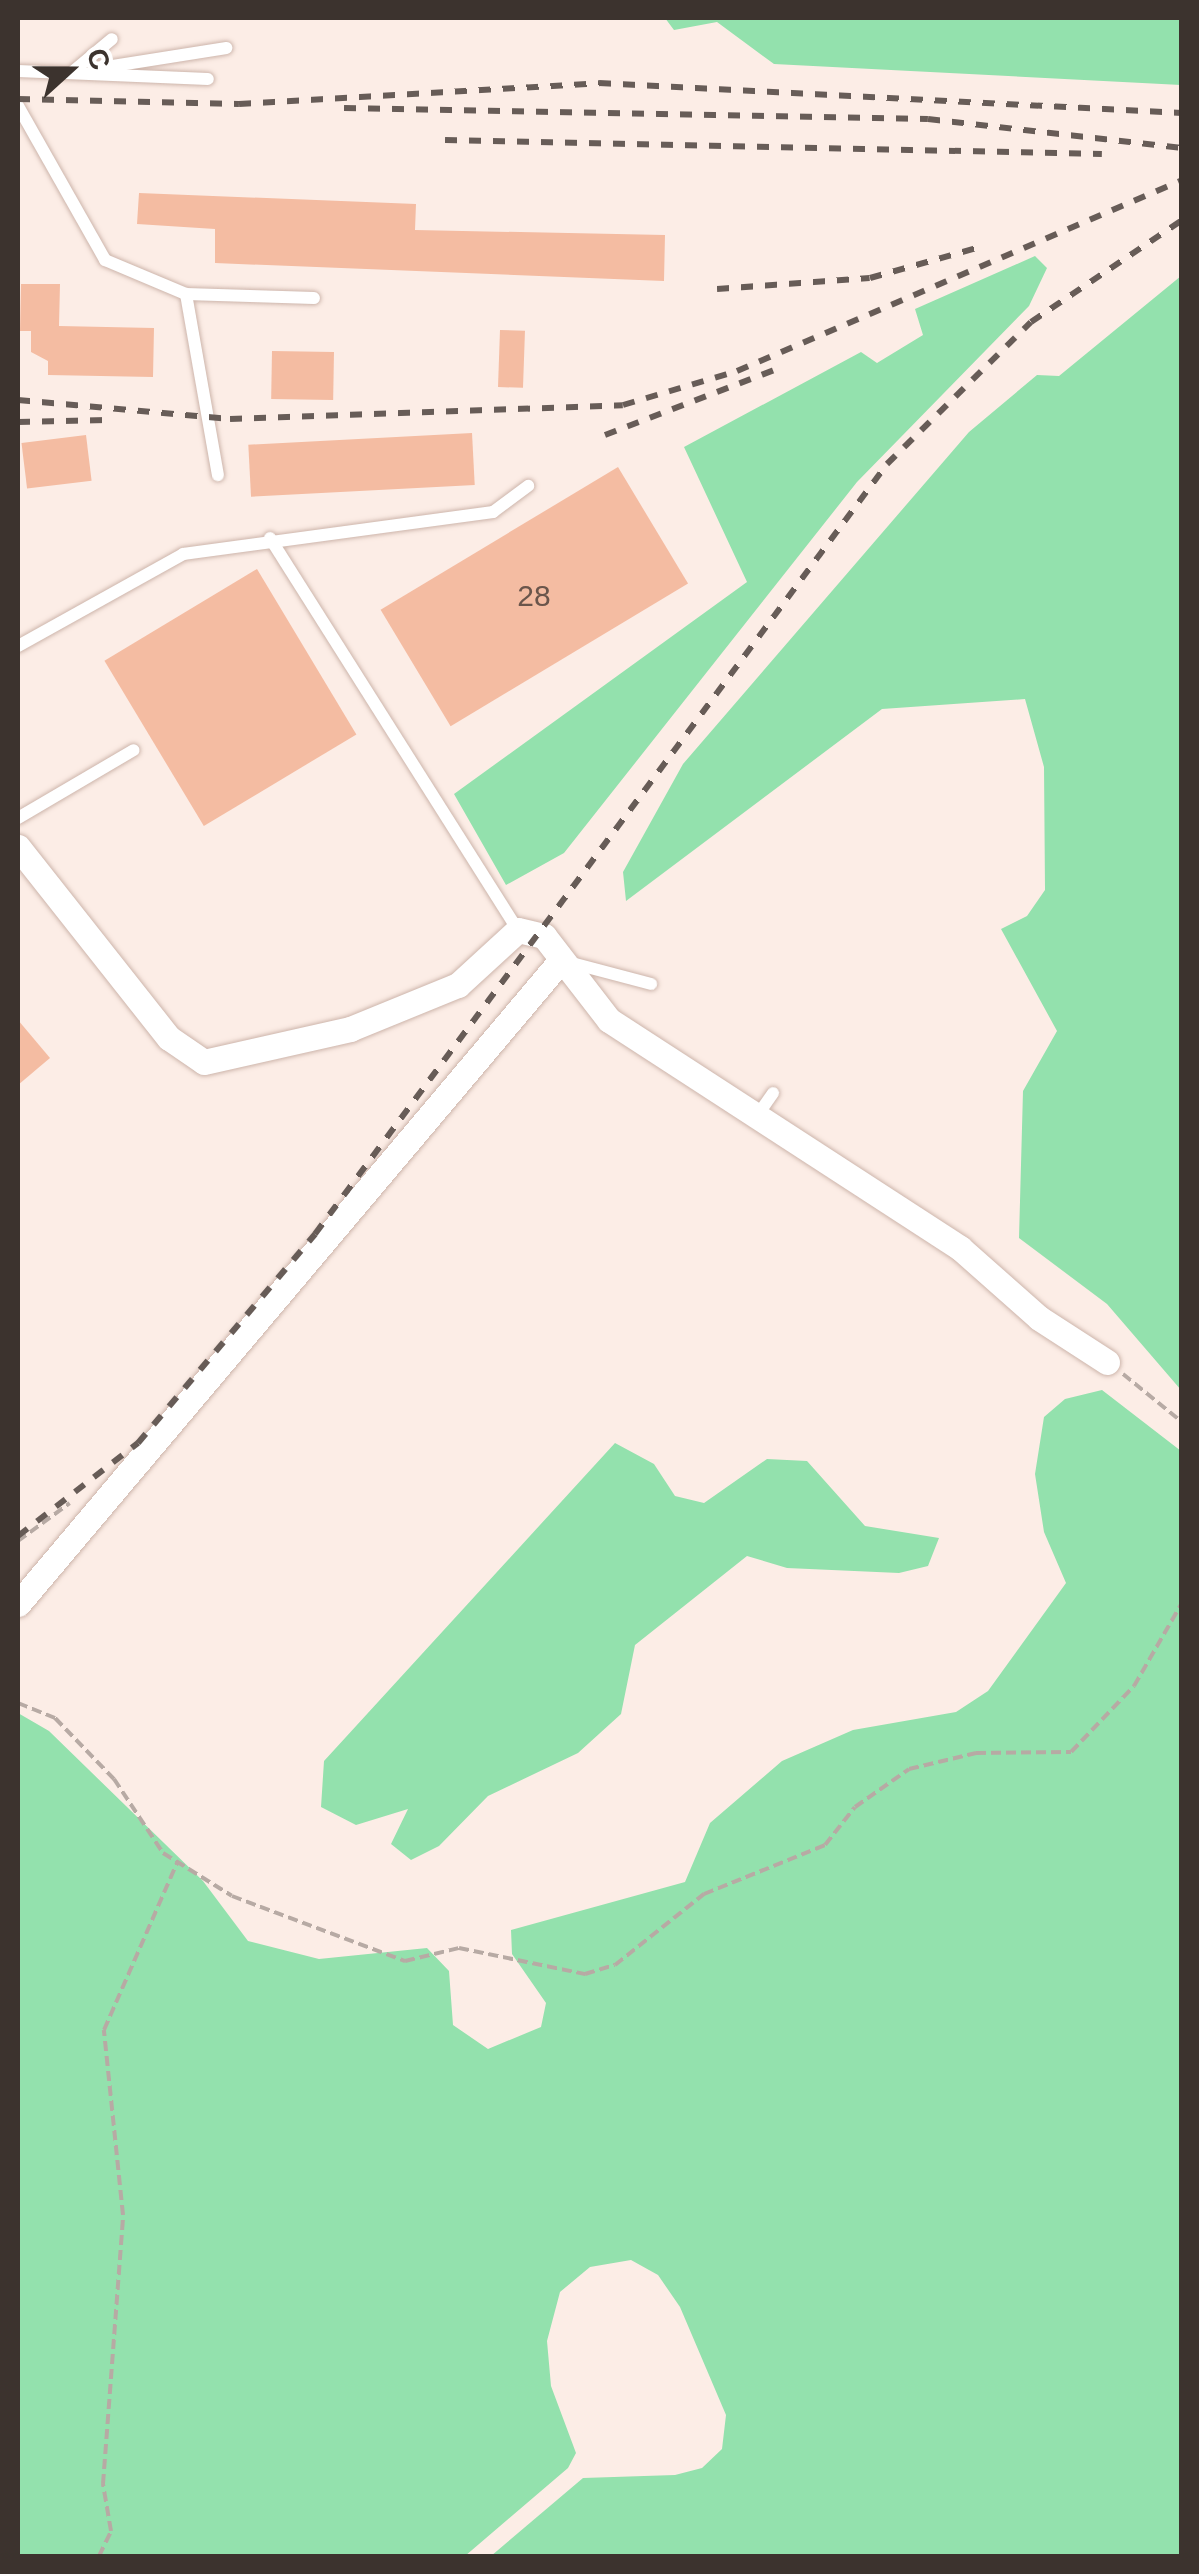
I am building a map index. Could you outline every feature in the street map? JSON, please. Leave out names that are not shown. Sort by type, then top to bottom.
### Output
[{"type":"street","points":[[18,847],[169,1038],[204,1062],[350,1030],[458,985],[518,930],[544,936],[609,1020],[960,1248],[1038,1318],[1108,1362]]},
{"type":"street","points":[[18,1604],[561,960]]},
{"type":"lane","points":[[71,73],[112,39]]},
{"type":"lane","points":[[71,73],[226,48]]},
{"type":"lane","points":[[18,71],[208,79]]},
{"type":"lane","points":[[18,106],[105,260],[186,294],[314,298]]},
{"type":"lane","points":[[186,294],[218,475]]},
{"type":"lane","points":[[18,646],[183,554],[270,538],[492,512],[528,486]]},
{"type":"lane","points":[[270,538],[518,930]]},
{"type":"lane","points":[[18,818],[134,750]]},
{"type":"lane","points":[[561,960],[651,984]]},
{"type":"lane","points":[[757,1116],[772,1093]]},
{"type":"path","points":[[1108,1362],[1182,1422]]},
{"type":"path","points":[[18,1703],[55,1718],[178,1862],[326,1938],[404,1961],[458,1948],[586,1974],[615,1965],[704,1894],[825,1844],[854,1808],[909,1768],[976,1753],[1071,1752],[1134,1686],[1182,1603]]},
{"type":"path","points":[[99,2556],[111,2531],[103,2484],[123,2215],[104,2030],[178,1862]]},
{"type":"green space","points":[[665,18],[1181,18],[1181,85],[774,64],[717,22],[674,30]]},
{"type":"green space","points":[[1035,256],[1047,268],[1029,306],[857,482],[564,853],[506,885],[454,794],[747,582],[684,447],[861,352],[877,363],[923,335],[915,309]]},
{"type":"green space","points":[[1181,276],[1181,1390],[1107,1304],[1019,1238],[1023,1091],[1057,1031],[1001,929],[1027,916],[1045,890],[1044,767],[1025,699],[882,709],[626,901],[623,872],[683,764],[969,432],[1037,375],[1059,376]]},
{"type":"green space","points":[[1102,1390],[1181,1451],[1181,2556],[491,2556],[583,2478],[675,2475],[702,2468],[722,2449],[726,2415],[680,2307],[658,2275],[631,2260],[590,2267],[560,2292],[547,2341],[551,2386],[576,2453],[568,2468],[465,2556],[18,2556],[18,1713],[49,1731],[203,1881],[248,1941],[319,1959],[427,1948],[449,1971],[453,2025],[488,2049],[541,2027],[546,2003],[512,1954],[511,1930],[685,1882],[710,1823],[782,1761],[853,1730],[956,1712],[988,1691],[1066,1583],[1044,1532],[1035,1474],[1044,1417],[1065,1399]]},
{"type":"green space","points":[[615,1443],[654,1464],[675,1496],[704,1503],[767,1459],[807,1461],[865,1526],[939,1538],[928,1566],[899,1573],[787,1568],[747,1556],[635,1645],[621,1714],[578,1753],[488,1796],[439,1846],[411,1860],[391,1844],[408,1809],[356,1825],[321,1807],[324,1761]]},
{"type":"building","points":[[139,193],[416,204],[415,230],[665,235],[664,281],[215,263],[215,229],[137,224]]},
{"type":"building","points":[[21,284],[60,284],[59,326],[154,328],[153,377],[48,375],[48,361],[31,352],[31,331],[20,331]]},
{"type":"building","points":[[500,330],[525,331],[523,388],[498,387]]},
{"type":"building","points":[[272,351],[334,352],[333,400],[271,399]]},
{"type":"building","points":[[472,433],[475,485],[251,497],[248,445]]},
{"type":"building","points":[[86,435],[92,481],[27,489],[21,443]]},
{"type":"building","points":[[618,467],[688,584],[451,726],[381,610]]},
{"type":"building","points":[[257,569],[356,734],[204,826],[104,661]]},
{"type":"building","points":[[18,1020],[50,1058],[18,1085]]},
{"type":"railway","points":[[18,99],[239,104],[599,83],[1182,113]]},
{"type":"railway","points":[[344,108],[928,119],[1182,148]]},
{"type":"railway","points":[[445,140],[1102,154]]},
{"type":"railway","points":[[18,400],[230,419],[623,405],[737,371],[1182,180]]},
{"type":"railway","points":[[18,1536],[138,1443],[315,1234],[887,464],[1031,322],[1182,220]]},
{"type":"railway","points":[[717,289],[870,278],[977,248]]},
{"type":"railway","points":[[605,435],[782,367]]},
{"type":"railway","points":[[18,422],[107,420]]}]
